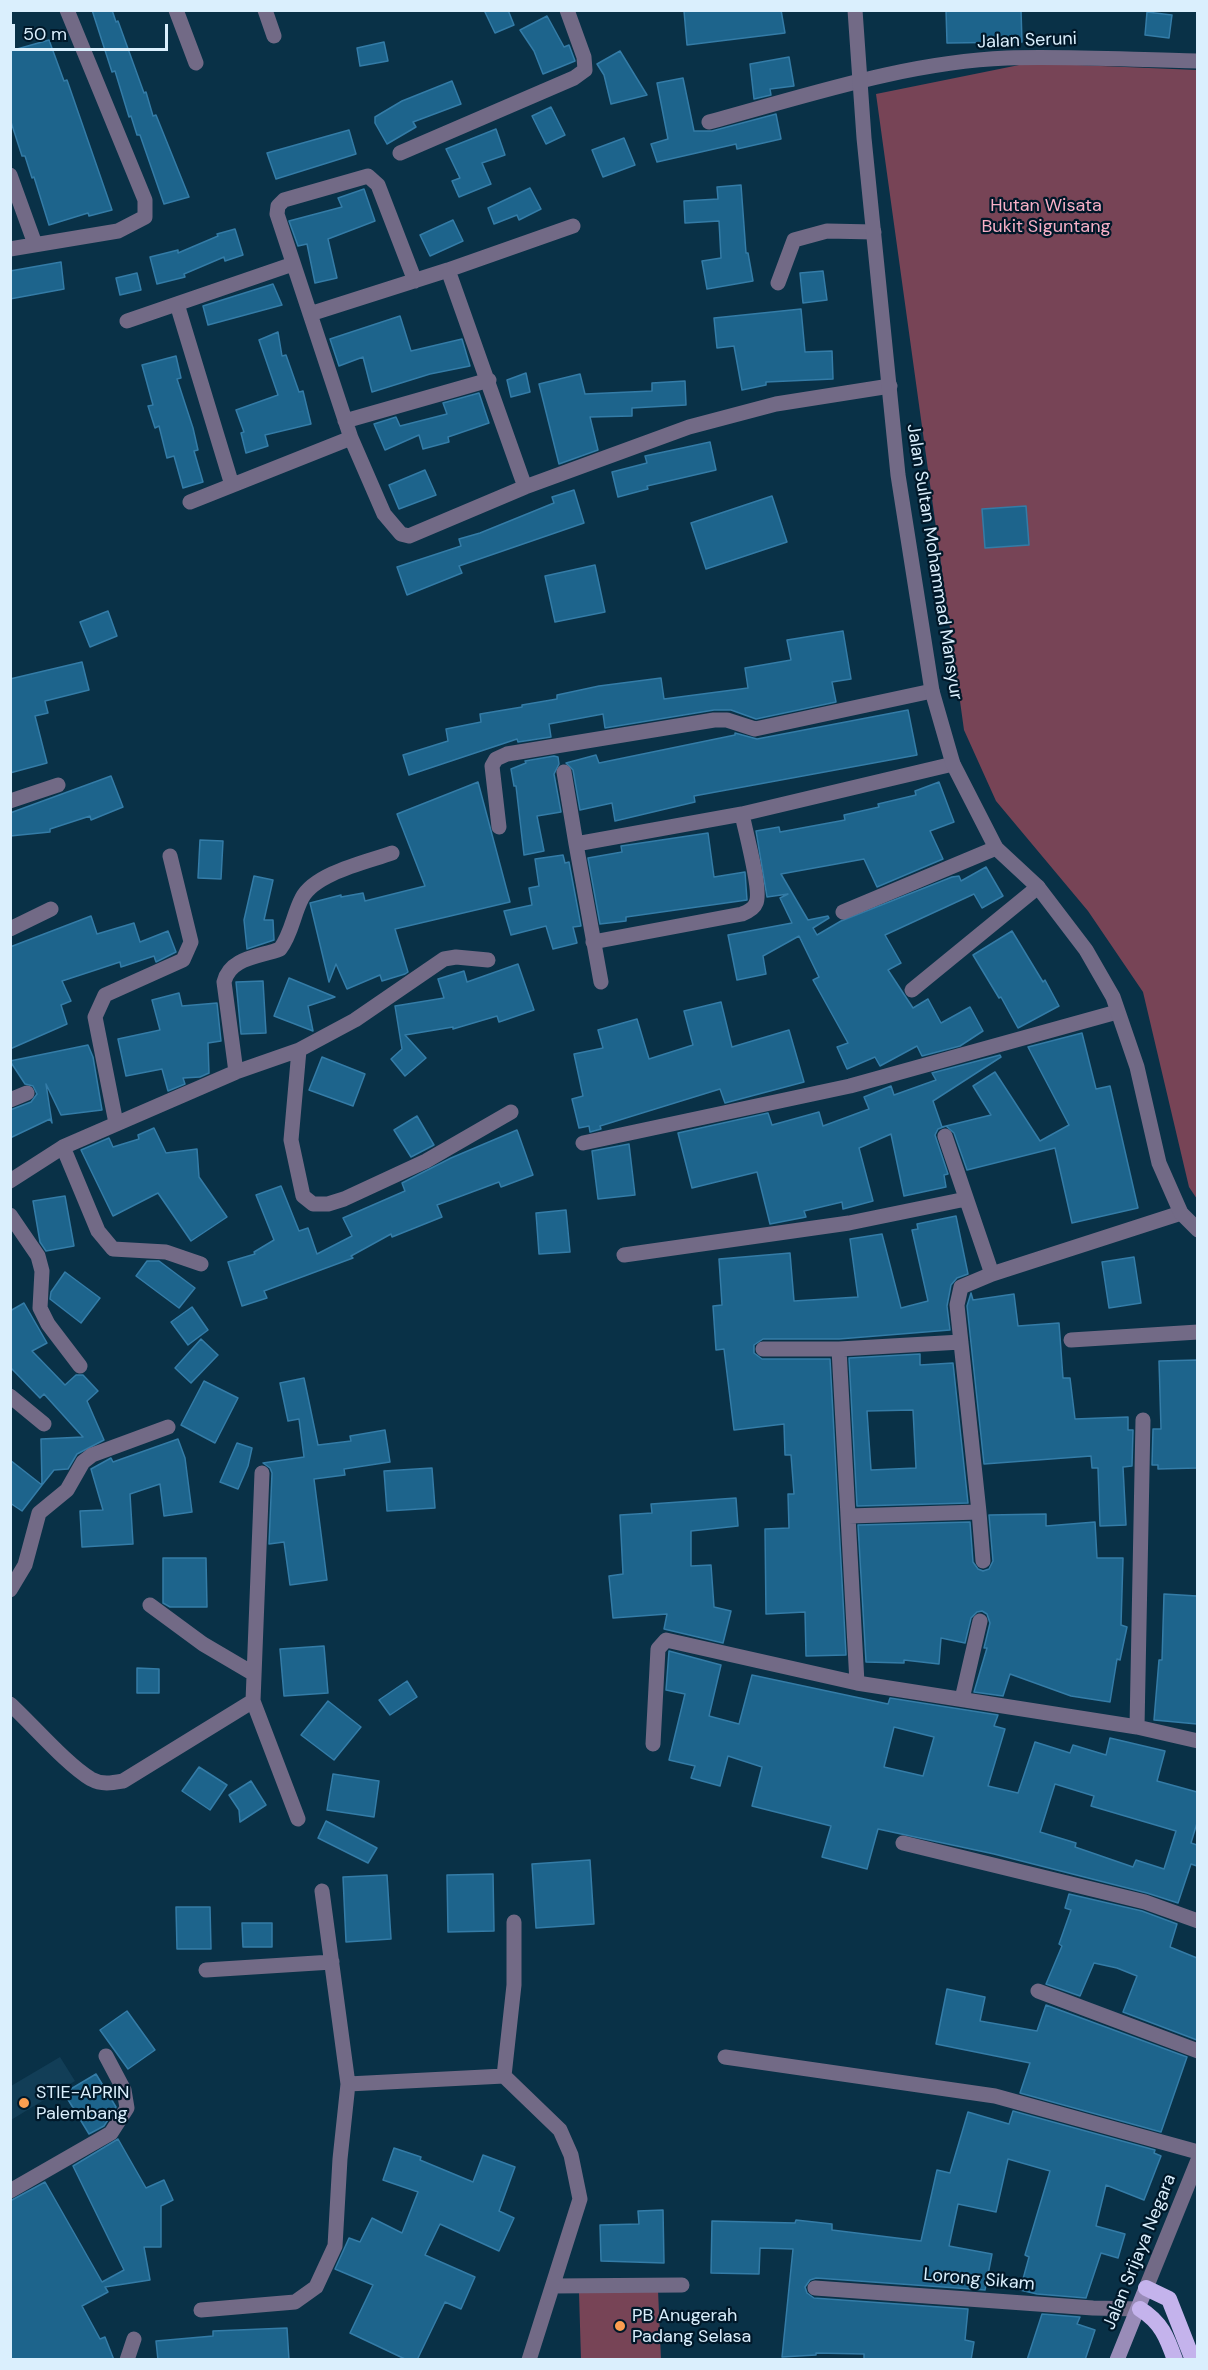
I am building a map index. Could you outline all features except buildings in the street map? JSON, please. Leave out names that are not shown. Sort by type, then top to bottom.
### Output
[{"type":"highway","points":[[1146,2288],[1169,2299],[1193,2360]]},
{"type":"highway","points":[[1140,2309],[1156,2319],[1175,2360]]},
{"type":"main road","name":"Jalan Srijaya Negara","points":[[1117,2360],[1140,2309],[1146,2288]]},
{"type":"street","points":[[10,249],[118,231],[145,217],[145,200],[67,10]]},
{"type":"street","points":[[176,10],[196,63]]},
{"type":"street","points":[[265,10],[274,36]]},
{"type":"street","points":[[400,153],[574,78],[585,70],[584,57],[567,10]]},
{"type":"street","name":"Jalan Sultan Mohammad Mansyur","points":[[855,10],[897,475],[932,691],[953,764],[996,848],[1038,887],[1086,950],[1113,997],[1137,1067],[1159,1162],[1181,1213],[1197,1230]]},
{"type":"street","name":"Jalan Seruni","points":[[709,122],[860,81],[941,66],[1005,58],[1197,61]]},
{"type":"street","points":[[10,175],[35,244]]},
{"type":"street","points":[[415,281],[378,185],[368,176],[284,200],[278,206],[277,214],[351,438],[384,514],[401,534],[410,536],[525,487],[688,427],[776,404],[890,386]]},
{"type":"street","points":[[310,314],[448,270],[573,226]]},
{"type":"street","points":[[778,283],[794,240],[827,231],[874,232]]},
{"type":"street","points":[[127,321],[293,264]]},
{"type":"street","points":[[448,270],[489,380],[525,487]]},
{"type":"street","points":[[177,304],[232,485]]},
{"type":"street","points":[[345,421],[489,380]]},
{"type":"street","points":[[190,502],[351,438]]},
{"type":"street","points":[[499,827],[492,766],[496,759],[507,754],[714,720],[726,720],[755,729],[932,691]]},
{"type":"street","points":[[576,844],[742,814],[953,764]]},
{"type":"street","points":[[564,772],[601,982]]},
{"type":"street","points":[[10,801],[58,785]]},
{"type":"street","points":[[593,942],[742,914],[751,910],[758,899],[742,814]]},
{"type":"street","points":[[843,912],[996,848]]},
{"type":"street","points":[[236,1072],[224,982],[226,972],[232,966],[280,949],[294,925],[303,896],[321,880],[392,853]]},
{"type":"street","points":[[116,1123],[95,1017],[105,995],[183,960],[188,954],[190,942],[170,856]]},
{"type":"street","points":[[912,990],[1038,887]]},
{"type":"street","points":[[10,929],[51,909]]},
{"type":"street","points":[[10,1181],[63,1147],[236,1072],[298,1050],[356,1020],[444,959],[456,957],[488,960]]},
{"type":"street","points":[[583,1143],[850,1086],[1118,1012]]},
{"type":"street","points":[[298,1050],[291,1140],[303,1196],[313,1204],[328,1204],[344,1199],[426,1161],[511,1112]]},
{"type":"street","points":[[10,1100],[27,1093]]},
{"type":"street","points":[[945,1136],[992,1274]]},
{"type":"street","points":[[63,1147],[99,1231],[113,1248],[166,1252],[201,1264]]},
{"type":"street","points":[[624,1255],[849,1223],[966,1199]]},
{"type":"street","points":[[983,1561],[957,1305],[961,1287],[992,1274],[1181,1213]]},
{"type":"street","points":[[10,1215],[38,1256],[42,1271],[39,1308],[48,1324],[80,1366]]},
{"type":"street","points":[[1071,1340],[1197,1332]]},
{"type":"street","points":[[763,1349],[839,1349],[961,1342]]},
{"type":"street","points":[[839,1349],[857,1683]]},
{"type":"street","points":[[10,1396],[44,1424]]},
{"type":"street","points":[[1137,1727],[1143,1420]]},
{"type":"street","points":[[10,1590],[25,1565],[39,1513],[68,1490],[83,1462],[92,1455],[168,1427]]},
{"type":"street","points":[[262,1473],[253,1701],[298,1819]]},
{"type":"street","points":[[849,1516],[979,1512]]},
{"type":"street","points":[[150,1605],[203,1644],[254,1674]]},
{"type":"street","points":[[962,1699],[980,1621]]},
{"type":"street","points":[[653,1744],[658,1649],[666,1640],[857,1683],[1137,1727],[1197,1741]]},
{"type":"street","points":[[10,1704],[75,1766],[91,1779],[107,1784],[123,1780],[253,1701]]},
{"type":"street","points":[[903,1843],[1145,1902],[1197,1921]]},
{"type":"street","points":[[201,2310],[295,2302],[316,2287],[335,2246],[340,2159],[348,2084],[322,1891]]},
{"type":"street","points":[[504,2076],[514,1997],[514,1922]]},
{"type":"street","points":[[207,1970],[332,1962]]},
{"type":"street","points":[[1038,1991],[1197,2051]]},
{"type":"street","points":[[10,2191],[111,2133],[127,2108],[124,2090],[106,2056]]},
{"type":"street","points":[[725,2057],[995,2096],[1197,2152]]},
{"type":"street","points":[[348,2084],[504,2076],[560,2130],[571,2155],[580,2199],[529,2360]]},
{"type":"street","name":"Jalan Srijaya Negara","points":[[1146,2288],[1197,2160]]},
{"type":"street","points":[[553,2286],[682,2284]]},
{"type":"street","name":"Lorong Sikam","points":[[815,2288],[1093,2308],[1140,2309]]},
{"type":"street","points":[[127,2360],[134,2338]]},
{"type":"shaded area","name":"STIE-APRIN Palembang","points":[[60,2057],[75,2081],[11,2120],[11,2086]]},
{"type":"green space","name":"Hutan Wisata Bukit Siguntang","points":[[1029,63],[1197,70],[1197,1199],[1189,1187],[1143,992],[1088,911],[996,801],[964,730],[876,94]]},
{"type":"green space","name":"PB Anugerah Padang Selasa","points":[[658,2290],[661,2359],[581,2359],[579,2293]]},
{"type":"place","name":"STIE-APRIN Palembang","points":[[24,2103]]},
{"type":"place","name":"PB Anugerah Padang Selasa","points":[[620,2326]]}]
